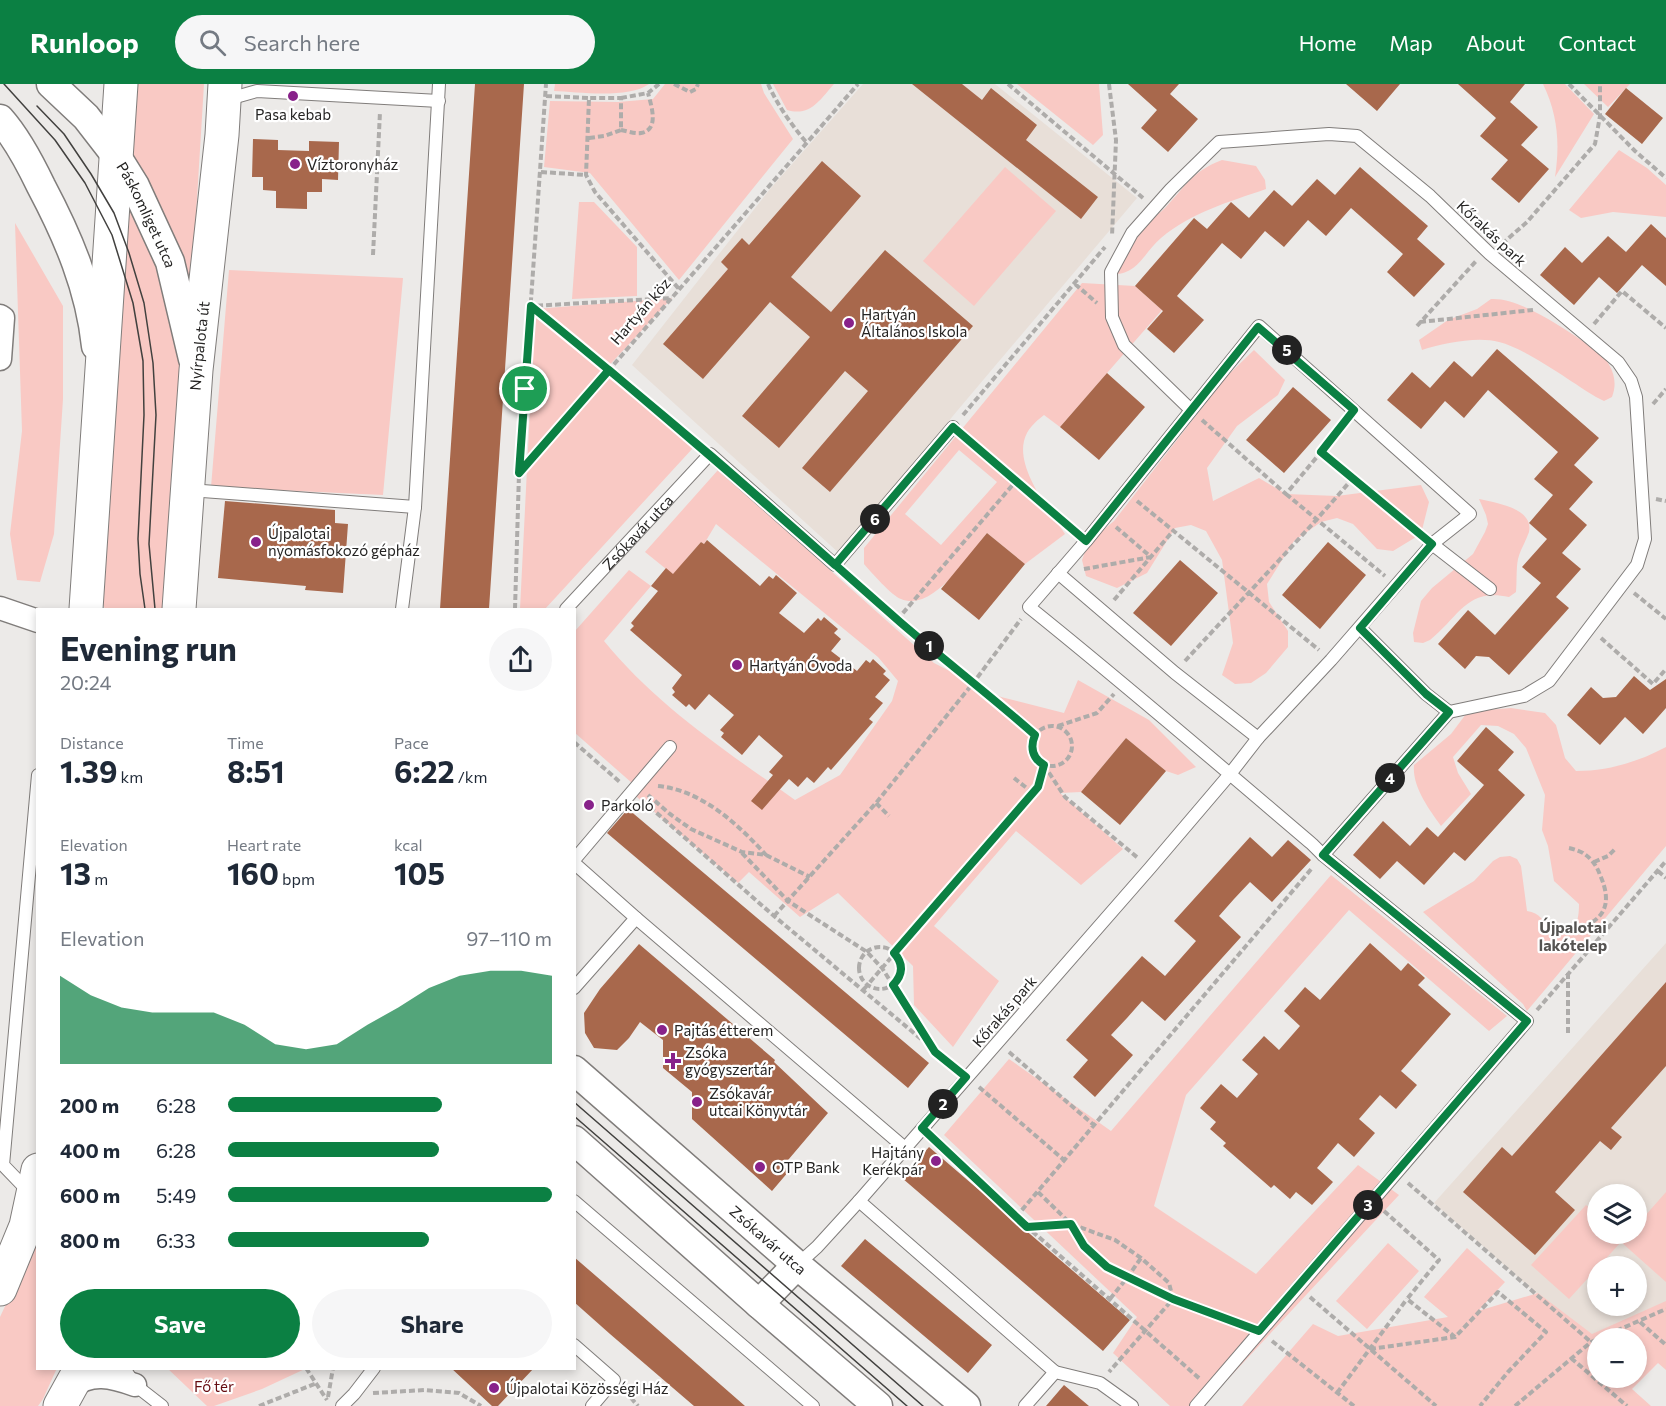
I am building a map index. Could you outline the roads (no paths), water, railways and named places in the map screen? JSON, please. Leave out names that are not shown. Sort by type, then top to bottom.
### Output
[{"type":"main road","points":[[86,608],[121,84]]},
{"type":"main road","name":"Nyírpalota út","points":[[179,608],[196,370],[221,90]]},
{"type":"main road","points":[[0,1288],[26,1226],[35,1182]]},
{"type":"street","name":"Páskomliget utca","points":[[51,84],[86,117],[117,157],[135,186],[171,262],[196,370]]},
{"type":"street","points":[[0,119],[29,162],[68,239],[83,280],[95,330],[100,382]]},
{"type":"street","points":[[0,359],[2,317]]},
{"type":"street","points":[[90,560],[98,608]]},
{"type":"street","points":[[181,571],[193,608]]},
{"type":"street","points":[[0,608],[36,620]]},
{"type":"street","name":"Zsókavár utca","points":[[576,1072],[797,1265],[966,1406]]},
{"type":"street","points":[[576,1142],[878,1406]]},
{"type":"street","points":[[759,1304],[797,1265]]},
{"type":"street","points":[[70,1387],[95,1376],[129,1376]]},
{"type":"lane","points":[[402,608],[415,507],[439,84]]},
{"type":"lane","points":[[221,90],[289,89],[380,99],[438,101]]},
{"type":"lane","name":"Kőrakás park","points":[[1191,410],[1124,345],[1112,317],[1111,272],[1132,233],[1171,189],[1219,142],[1329,134],[1357,136],[1430,196],[1488,252],[1618,362],[1631,381],[1636,397],[1645,538],[1637,565],[1549,681],[1524,696],[1449,712]]},
{"type":"lane","name":"Kőrakás park","points":[[797,1265],[817,1247],[859,1201],[1150,867],[1230,774],[1258,738],[1360,628],[1432,544],[1470,514],[1258,327],[1086,541],[1029,608],[1124,683],[1230,774]]},
{"type":"lane","name":"Zsókavár utca","points":[[568,608],[710,454],[835,565],[953,427]]},
{"type":"lane","points":[[187,490],[415,507]]},
{"type":"lane","points":[[1432,544],[1490,589]]},
{"type":"lane","points":[[1058,573],[1175,673],[1258,738]]},
{"type":"lane","points":[[1323,855],[1449,712],[1426,694],[1360,628]]},
{"type":"lane","points":[[576,859],[670,747]]},
{"type":"lane","points":[[1196,1406],[1527,1021],[1323,855],[1230,774]]},
{"type":"lane","points":[[35,1182],[3,1165],[36,797]]},
{"type":"lane","points":[[576,863],[636,918],[905,1148]]},
{"type":"lane","points":[[576,986],[636,918]]},
{"type":"lane","points":[[859,1201],[1055,1372],[1100,1383],[1132,1406]]},
{"type":"lane","points":[[576,1203],[813,1406]]},
{"type":"lane","points":[[576,1347],[614,1380],[592,1406]]},
{"type":"lane","points":[[342,1406],[372,1370]]},
{"type":"lane","points":[[1025,1406],[1055,1372]]},
{"type":"lane","points":[[129,1376],[162,1406]]},
{"type":"tram line","points":[[4,84],[55,140],[85,183],[112,235],[133,303],[143,361],[144,415],[138,539],[145,608]]},
{"type":"tram line","points":[[37,106],[64,134],[114,213],[144,303],[153,363],[156,415],[149,544],[155,608]]},
{"type":"tram line","points":[[576,1104],[923,1406]]},
{"type":"tram line","points":[[576,1118],[907,1406]]},
{"type":"place","name":"Pasa kebab","points":[[293,96]]},
{"type":"place","name":"Víztoronyház","points":[[295,164]]},
{"type":"place","name":"Hartyán Általános Iskola","points":[[849,323]]},
{"type":"place","name":"Újpalotai nyomásfokozó gépház","points":[[256,542]]},
{"type":"place","name":"Hartyán Óvoda","points":[[737,665]]},
{"type":"place","name":"Parkoló","points":[[589,805]]},
{"type":"place","name":"Pajtás étterem","points":[[662,1030]]},
{"type":"place","name":"Zsóka gyógyszertár","points":[[673,1061]]},
{"type":"place","name":"Zsókavár utcai Könyvtár","points":[[697,1102]]},
{"type":"place","name":"Hajtány Kerékpár","points":[[936,1161]]},
{"type":"place","name":"OTP Bank","points":[[760,1167]]},
{"type":"place","name":"Újpalotai Közösségi Ház","points":[[494,1388]]},
{"type":"district","name":"Újpalotai lakótelep","points":[[1573,935]]},
{"type":"park label","name":"Fő tér","points":[[214,1386]]}]
